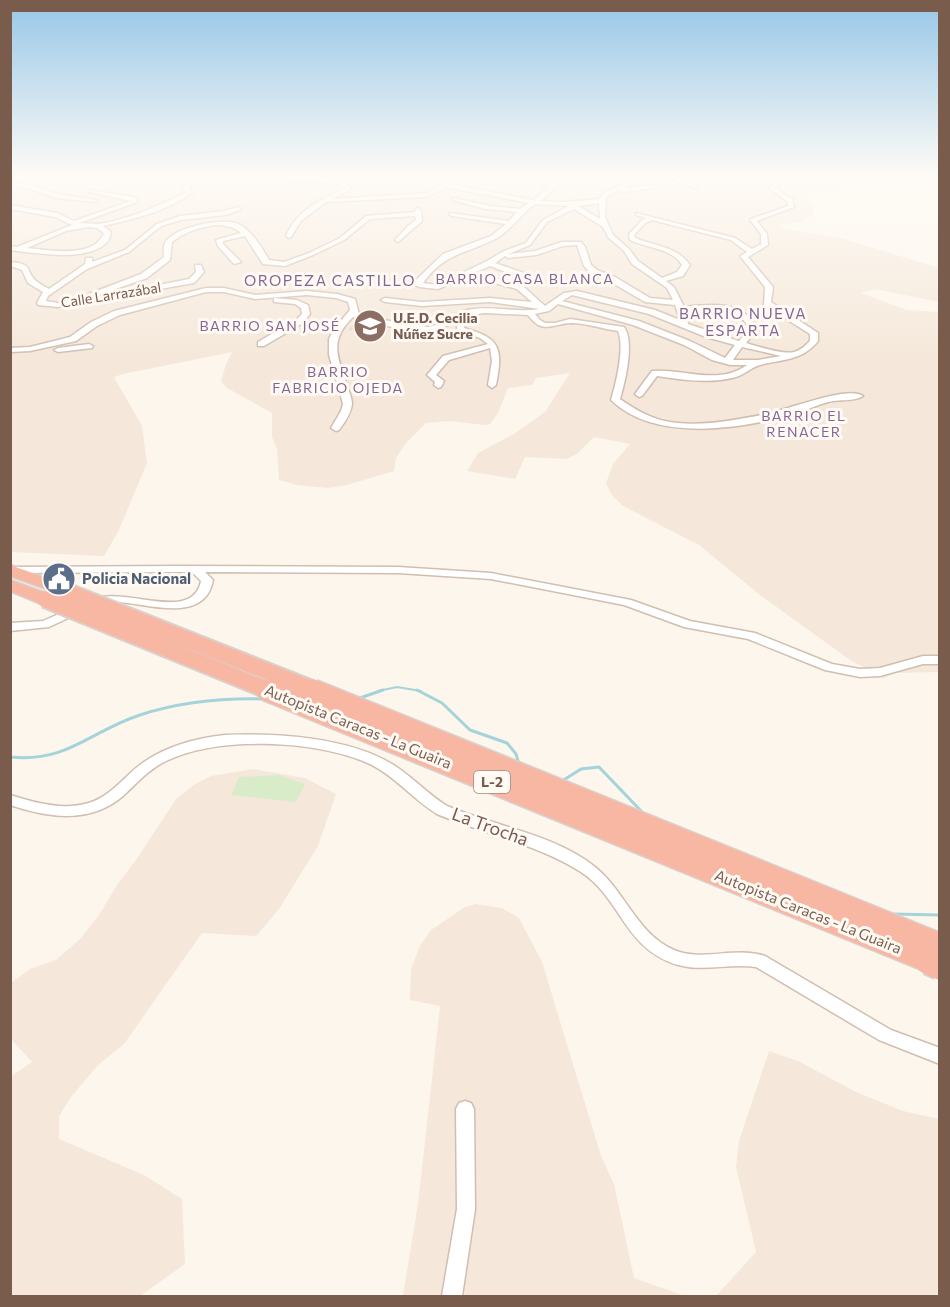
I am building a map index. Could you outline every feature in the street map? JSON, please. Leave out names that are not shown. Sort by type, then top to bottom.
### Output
[{"type":"highway","name":"Autopista Caracas - La Guaira","points":[[11,570],[52,594],[939,966]]},
{"type":"highway","name":"Autopista Caracas - La Guaira","points":[[10,585],[52,594],[381,716],[939,944]]},
{"type":"street","points":[[14,248],[45,236]]},
{"type":"street","points":[[14,248],[60,253],[84,251],[97,247],[107,236]]},
{"type":"street","points":[[47,294],[86,267],[127,251],[145,236]]},
{"type":"street","points":[[76,301],[149,274],[167,258],[167,246],[170,241],[179,236]]},
{"type":"street","points":[[236,236],[219,240],[220,245],[237,262]]},
{"type":"street","points":[[246,236],[262,253],[266,262],[280,265],[302,258],[340,241],[346,236]]},
{"type":"street","points":[[398,240],[402,236]]},
{"type":"street","points":[[494,236],[456,251],[443,259],[418,284],[430,288],[438,287],[493,261],[506,252],[528,244],[534,236]]},
{"type":"street","points":[[610,236],[627,250],[635,262],[670,287],[684,324]]},
{"type":"street","points":[[631,236],[632,239],[675,253],[683,258],[686,265],[680,274],[662,280]]},
{"type":"street","points":[[725,236],[733,238],[752,252]]},
{"type":"street","points":[[557,302],[636,323],[687,343],[715,358],[727,361],[754,363],[793,356],[811,346],[814,334],[767,303],[769,287],[744,258],[745,255],[764,247],[766,239],[764,236]]},
{"type":"street","points":[[493,261],[536,253],[562,244],[579,243],[588,266],[594,272],[612,279],[648,300],[679,306],[718,306],[741,314],[754,327],[727,361]]},
{"type":"street","points":[[84,251],[90,261],[86,267]]},
{"type":"street","points":[[493,261],[524,276],[527,280],[520,286]]},
{"type":"street","name":"Calle Larrazábal","points":[[10,264],[26,268],[31,281],[45,289],[47,294],[41,303],[53,305],[191,281]]},
{"type":"street","points":[[198,267],[201,272],[191,281],[206,290]]},
{"type":"street","points":[[466,273],[520,286],[542,307]]},
{"type":"street","points":[[10,350],[77,338],[101,320],[130,308],[206,290],[224,290],[300,303],[306,311],[300,321],[261,344]]},
{"type":"street","points":[[255,297],[301,293],[330,295],[351,301],[355,315],[371,321],[428,329],[438,328],[467,312],[530,313],[557,302],[569,293],[577,292],[620,302],[684,324],[702,333],[793,356]]},
{"type":"street","points":[[385,300],[422,304],[490,300],[542,307]]},
{"type":"street","points":[[336,428],[348,403],[337,365],[332,357],[333,336],[338,326],[354,311]]},
{"type":"street","points":[[467,312],[460,328],[483,335],[493,345],[497,359],[492,385]]},
{"type":"street","points":[[530,313],[537,322],[544,325],[570,321],[621,330],[625,342],[620,383],[615,400],[659,423],[681,426],[728,423],[788,412],[835,396],[859,396]]},
{"type":"street","points":[[438,385],[440,381],[431,375],[443,360],[493,345]]},
{"type":"street","points":[[24,349],[52,351],[89,346]]},
{"type":"street","points":[[639,394],[655,373],[713,378],[745,370],[754,363]]},
{"type":"street","points":[[10,627],[53,621],[104,600],[123,600],[165,608],[183,604],[204,591],[207,580],[198,572],[178,569]]},
{"type":"street","points":[[11,570],[398,570],[491,576],[627,602],[688,624],[751,636],[829,667],[860,673],[880,672],[922,660],[939,660]]},
{"type":"street","name":"La Trocha","points":[[10,800],[53,811],[68,812],[94,807],[112,797],[134,776],[159,758],[217,739],[245,738],[297,742],[349,752],[390,769],[422,797],[442,810],[547,848],[582,866],[610,889],[644,938],[667,954],[693,962],[745,959],[759,961],[885,1035],[939,1056]]},
{"type":"street","points":[[452,1296],[466,1209],[465,1109]]},
{"type":"shaded area","points":[[11,236],[827,236],[844,239],[939,268],[939,302],[875,289],[861,293],[907,310],[939,312],[939,672],[895,673],[884,678],[850,660],[760,595],[699,545],[623,506],[611,494],[606,483],[613,464],[630,444],[594,437],[577,454],[567,459],[525,457],[515,479],[467,471],[478,453],[514,434],[545,412],[570,373],[536,378],[532,385],[508,388],[498,413],[490,424],[450,421],[426,423],[406,443],[396,458],[394,471],[347,485],[328,488],[297,485],[279,480],[277,449],[272,437],[272,413],[227,388],[221,381],[232,352],[123,374],[114,377],[142,426],[147,463],[119,530],[104,556],[11,552]]},
{"type":"shaded area","points":[[253,769],[305,778],[336,794],[318,846],[279,909],[256,936],[202,933],[124,1044],[98,1065],[71,1097],[59,1116],[59,1139],[144,1175],[182,1199],[185,1264],[140,1296],[11,1296],[10,1077],[32,1062],[11,1039],[11,983],[30,969],[56,960],[81,938],[99,915],[176,799],[195,784],[211,776]]},
{"type":"shaded area","points":[[476,904],[502,908],[519,918],[542,962],[601,1156],[614,1184],[634,1278],[685,1296],[403,1296],[418,1204],[440,1006],[410,1000],[411,969],[420,946],[431,930],[465,907]]},
{"type":"shaded area","points":[[769,1051],[798,1061],[856,1092],[903,1111],[939,1119],[939,1296],[716,1296],[756,1252],[736,1167],[739,1141]]},
{"type":"green space","points":[[279,775],[305,784],[296,802],[231,795],[239,777]]},
{"type":"building","name":"U.E.D. Cecilia Núñez Sucre","points":[[356,321],[381,327],[376,333],[348,330]]},
{"type":"waterway","points":[[378,691],[397,687],[418,690]]},
{"type":"waterway","points":[[357,699],[383,690]]},
{"type":"waterway","points":[[418,690],[442,703],[470,730],[507,743],[516,754],[519,764]]},
{"type":"waterway","points":[[10,757],[30,758],[63,751],[122,722],[170,707],[217,700],[264,699]]},
{"type":"waterway","points":[[562,781],[581,769],[599,767],[643,813]]},
{"type":"waterway","points":[[892,914],[940,915]]},
{"type":"place","name":"U.E.D. Cecilia Núñez Sucre","points":[[370,326]]},
{"type":"place","name":"Policia Nacional","points":[[59,579]]},
{"type":"district","name":"BARRIO CASA BLANCA","points":[[525,279]]},
{"type":"district","name":"OROPEZA CASTILLO","points":[[330,281]]},
{"type":"district","name":"BARRIO NUEVA ESPARTA","points":[[743,322]]},
{"type":"district","name":"BARRIO SAN JOSÉ","points":[[270,326]]},
{"type":"district","name":"BARRIO FABRICIO OJEDA","points":[[338,380]]},
{"type":"district","name":"BARRIO EL RENACER","points":[[804,424]]}]
